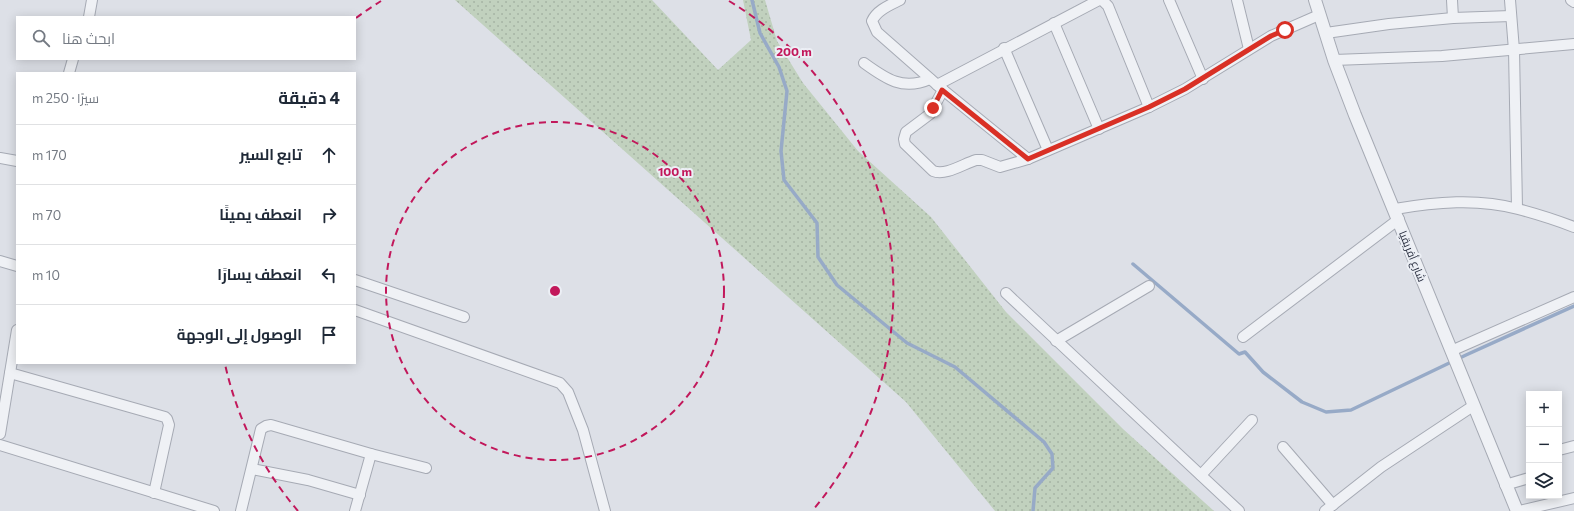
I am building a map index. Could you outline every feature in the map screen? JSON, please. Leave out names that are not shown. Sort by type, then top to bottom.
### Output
[{"type":"street","points":[[89,16],[92,0]]},
{"type":"street","points":[[900,0],[879,12],[872,21],[878,32],[938,87],[1028,159]]},
{"type":"street","points":[[864,63],[882,75],[905,85],[920,84],[938,87],[1004,48],[1098,0]]},
{"type":"street","points":[[1102,0],[1108,6],[1149,107]]},
{"type":"street","points":[[1170,0],[1203,78]]},
{"type":"street","points":[[1238,0],[1249,49]]},
{"type":"street","name":"شارع أفريقيا","points":[[1315,0],[1334,60],[1505,485],[1518,511]]},
{"type":"street","points":[[1452,0],[1454,18]]},
{"type":"street","points":[[1510,0],[1514,50],[1517,208]]},
{"type":"street","points":[[938,87],[933,108],[925,118],[906,132],[904,139],[905,144],[933,171],[937,173],[944,172],[976,160],[982,160],[1000,167],[1028,159],[1149,107],[1185,89],[1271,36],[1319,15]]},
{"type":"street","points":[[1326,33],[1389,24],[1454,18],[1511,16]]},
{"type":"street","points":[[1054,23],[1099,128]]},
{"type":"street","points":[[1334,60],[1442,56],[1574,44]]},
{"type":"street","points":[[1004,48],[1048,150]]},
{"type":"street","points":[[69,72],[73,60]]},
{"type":"street","points":[[0,158],[16,161]]},
{"type":"street","points":[[1243,337],[1397,214],[1415,206],[1453,202],[1490,204],[1517,208],[1574,227]]},
{"type":"street","points":[[0,261],[16,266]]},
{"type":"street","points":[[356,280],[464,317]]},
{"type":"street","points":[[1056,341],[1149,286]]},
{"type":"street","points":[[1006,293],[1239,511]]},
{"type":"street","points":[[1451,351],[1574,297]]},
{"type":"street","points":[[356,310],[560,383],[568,392],[583,430],[605,511]]},
{"type":"street","points":[[0,434],[16,336]]},
{"type":"street","points":[[10,373],[165,417],[169,425],[154,493]]},
{"type":"street","points":[[1283,447],[1329,508],[1382,467],[1473,406]]},
{"type":"street","points":[[1201,475],[1252,420]]},
{"type":"street","points":[[241,511],[261,429],[268,425],[426,468]]},
{"type":"street","points":[[0,445],[214,511]]},
{"type":"street","points":[[1562,449],[1574,446]]},
{"type":"street","points":[[355,511],[371,454]]},
{"type":"street","points":[[252,469],[308,480],[360,495]]},
{"type":"street","points":[[1505,485],[1526,479]]},
{"type":"street","points":[[1518,511],[1574,498]]},
{"type":"green space","points":[[455,0],[652,0],[718,70],[751,40],[743,0],[765,0],[777,41],[803,83],[858,151],[931,217],[1006,312],[1123,429],[1214,511],[995,511],[906,402]]},
{"type":"waterway","points":[[752,0],[760,33],[779,67],[787,91],[781,151],[784,180],[817,223],[818,257],[837,285],[907,343],[955,367],[1044,442],[1052,454],[1053,468],[1035,488],[1033,511]]},
{"type":"waterway","points":[[1133,264],[1239,354],[1245,352],[1263,372],[1302,402],[1326,412],[1351,410],[1466,355],[1574,306]]},
{"type":"route","points":[[933,108],[942,90],[1028,159],[1149,107],[1185,89],[1271,36],[1285,30]]}]
